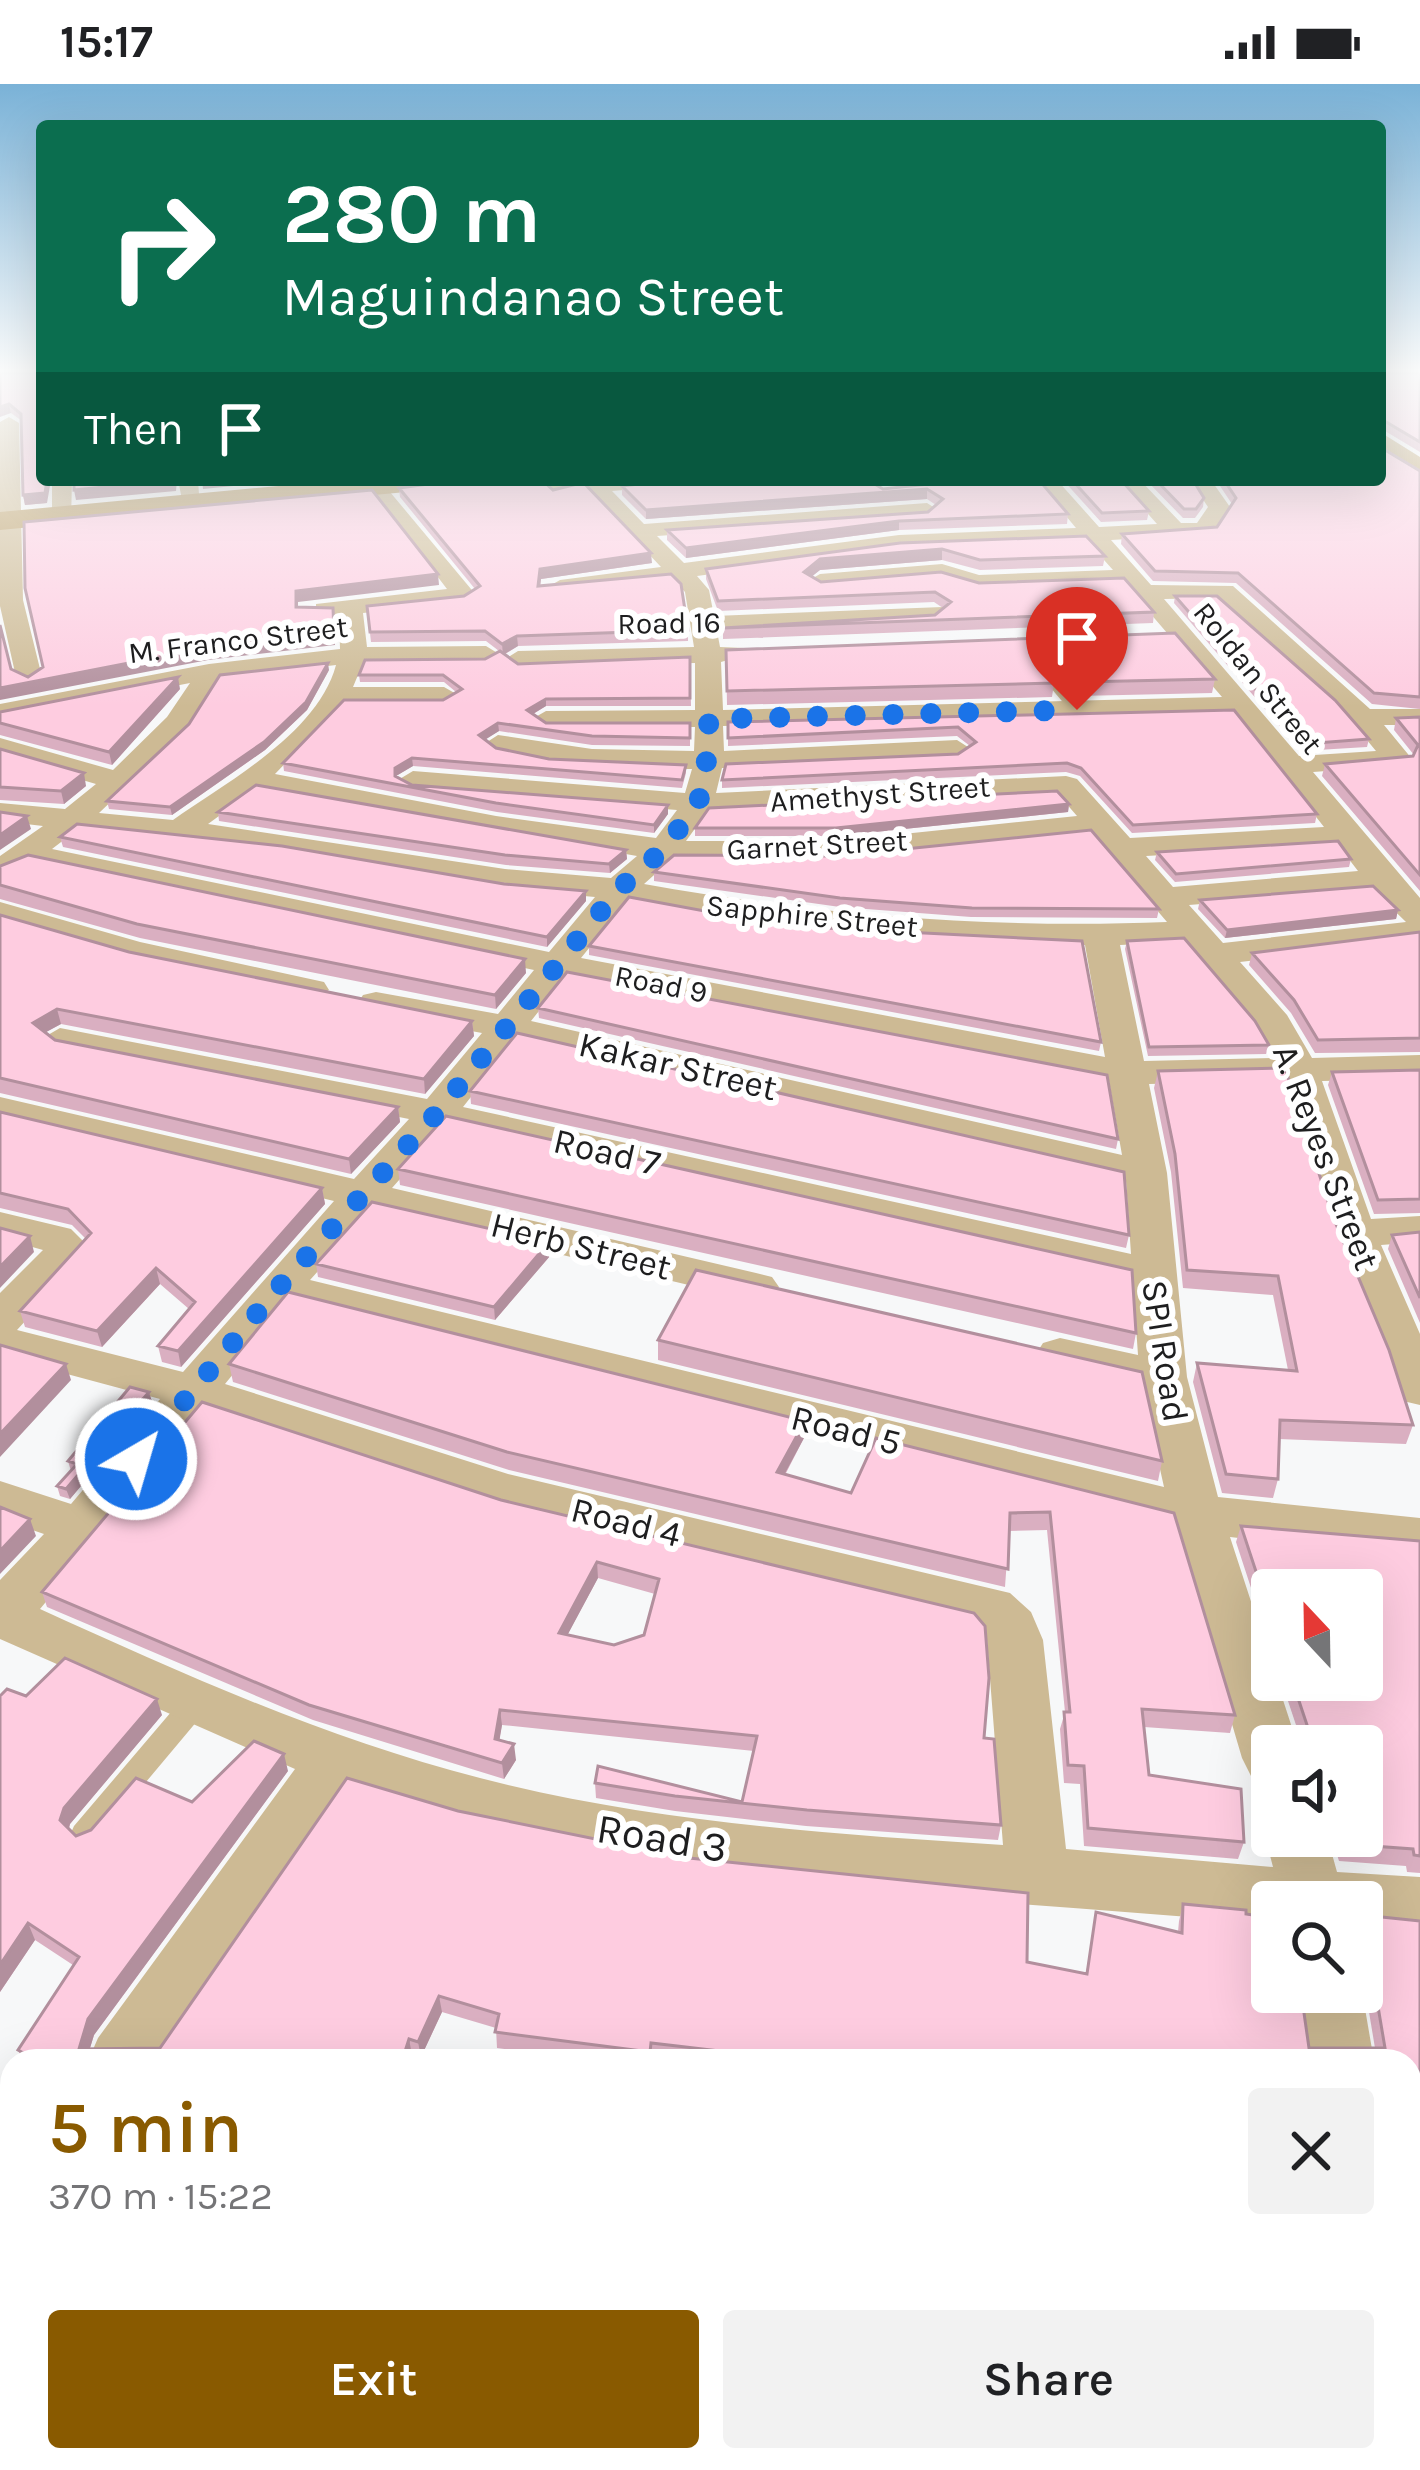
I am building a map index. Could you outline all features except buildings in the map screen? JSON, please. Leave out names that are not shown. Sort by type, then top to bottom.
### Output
[{"type":"street","points":[[0,684],[40,675],[8,628],[8,484]]},
{"type":"street","points":[[62,486],[63,516]]},
{"type":"street","points":[[5,536],[63,516],[190,492],[379,486],[464,595],[310,610]]},
{"type":"street","name":"Roldan Street","points":[[1051,486],[1244,704],[1343,835],[1420,917]]},
{"type":"street","points":[[1134,486],[1174,530]]},
{"type":"street","points":[[1010,513],[1174,530],[1211,526],[1219,502],[1205,486]]},
{"type":"street","points":[[546,719],[653,573],[673,491]]},
{"type":"street","points":[[564,692],[653,573],[956,511]]},
{"type":"street","points":[[550,588],[1080,522]]},
{"type":"street","points":[[653,573],[776,585],[942,572],[978,582],[1143,592],[1224,591],[1364,717],[1397,759],[1288,765]]},
{"type":"street","points":[[653,573],[1025,611]]},
{"type":"street","points":[[653,573],[753,689]]},
{"type":"street","points":[[653,573],[1077,710],[1244,704]]},
{"type":"street","points":[[1,1615],[82,1527],[279,1287],[437,1113],[619,889],[665,848],[698,802],[709,760],[653,573]]},
{"type":"street","name":"Road 16","points":[[518,659],[653,573],[772,653]]},
{"type":"street","points":[[1112,609],[1143,592]]},
{"type":"street","points":[[178,831],[297,743],[333,694],[352,658],[358,634],[350,605]]},
{"type":"street","points":[[569,611],[611,608]]},
{"type":"street","points":[[1138,636],[1182,634]]},
{"type":"street","points":[[171,650],[279,640]]},
{"type":"street","name":"M. Franco Street","points":[[0,712],[209,672],[352,658],[486,655]]},
{"type":"street","points":[[14,862],[73,820],[117,780],[198,696],[209,672]]},
{"type":"street","points":[[333,694],[444,695]]},
{"type":"street","points":[[1364,717],[1420,717]]},
{"type":"street","points":[[498,744],[592,758],[709,760],[958,749]]},
{"type":"street","points":[[0,747],[117,780]]},
{"type":"street","name":"Garnet Street","points":[[248,778],[665,848],[785,852],[1115,835],[1343,835]]},
{"type":"street","name":"Amethyst Street","points":[[413,780],[698,802],[831,800],[1060,783]]},
{"type":"street","name":"A. Reyes Street","points":[[1060,783],[1115,835],[1274,1023],[1300,1069],[1354,1234],[1420,1389]]},
{"type":"street","name":"Sapphire Street","points":[[0,812],[284,841],[505,879],[619,889],[786,920],[1208,943],[1420,931]]},
{"type":"street","name":"Road 9","points":[[14,862],[1126,1073],[1420,1066]]},
{"type":"street","points":[[1168,897],[1381,879]]},
{"type":"street","name":"Kakar Street","points":[[0,912],[134,951],[504,1026],[1146,1173]]},
{"type":"street","name":"SPI Road","points":[[1101,935],[1146,1173],[1163,1376],[1196,1514],[1262,1725]]},
{"type":"street","name":"Road 7","points":[[60,1039],[437,1113],[1152,1273]]},
{"type":"street","name":"Herb Street","points":[[0,1109],[789,1294]]},
{"type":"street","points":[[0,1225],[56,1238],[69,1249],[0,1320]]},
{"type":"street","points":[[1354,1234],[1420,1229]]},
{"type":"street","name":"Road 5","points":[[279,1287],[1196,1514],[1420,1538]]},
{"type":"street","name":"Road 4","points":[[0,1341],[190,1390],[504,1492],[991,1608],[1003,1617],[1015,1640],[1037,1875]]},
{"type":"street","points":[[1023,1346],[1163,1376]]},
{"type":"street","points":[[0,1500],[82,1527]]},
{"type":"street","name":"Road 3","points":[[1,1615],[193,1706],[337,1759],[484,1805],[676,1842],[836,1862],[1251,1894]]},
{"type":"street","points":[[131,2049],[337,1759]]},
{"type":"street","name":"Road 3","points":[[1383,1904],[1420,1906]]},
{"type":"street","points":[[1332,2013],[1338,2049]]},
{"type":"lane","points":[[1040,648],[1077,710]]},
{"type":"lane","points":[[84,1835],[193,1706]]},
{"type":"route","points":[[136,1459],[279,1287],[437,1113],[619,889],[665,848],[698,802],[705,783],[709,719],[1077,710]]}]
